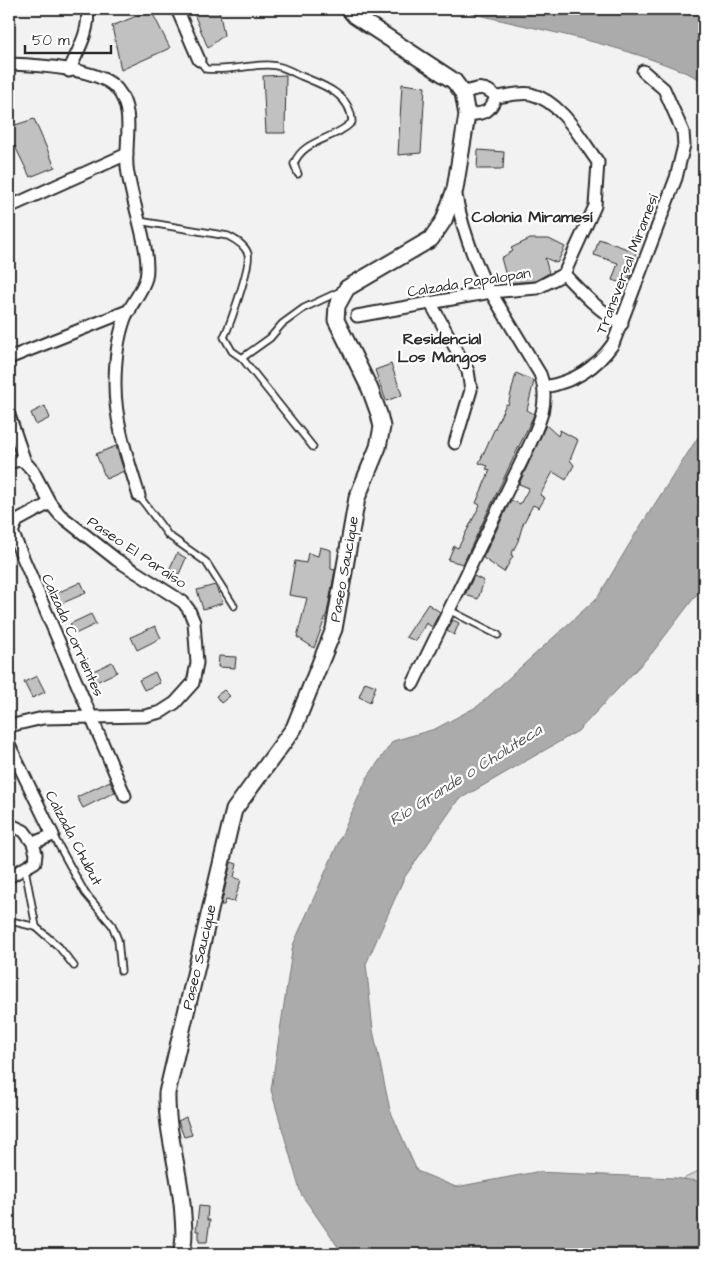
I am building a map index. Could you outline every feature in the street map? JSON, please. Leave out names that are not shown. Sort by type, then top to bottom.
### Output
[{"type":"street","points":[[69,71],[83,40],[88,17],[87,9]]},
{"type":"street","points":[[177,9],[199,60]]},
{"type":"street","points":[[347,288],[431,239],[444,220],[455,189],[467,115],[463,94],[454,81],[356,16],[349,9]]},
{"type":"street","points":[[9,64],[33,65],[92,74],[108,80],[117,88],[123,98],[129,130],[126,166],[139,221],[146,264],[146,276],[125,319],[117,358],[116,411],[122,439],[139,496]]},
{"type":"street","name":"Transversal Miramesí","points":[[545,386],[572,380],[600,362],[613,344],[676,178],[684,146],[683,132],[664,89],[643,71]]},
{"type":"street","points":[[463,94],[479,88],[490,90],[496,97]]},
{"type":"street","points":[[496,97],[529,94],[546,100],[560,111],[598,162],[594,206],[564,274],[589,301],[622,324]]},
{"type":"street","points":[[467,115],[483,113],[491,109],[496,97]]},
{"type":"street","points":[[9,208],[128,154]]},
{"type":"street","points":[[413,684],[542,416],[545,386],[540,374],[484,281],[464,228],[455,189]]},
{"type":"street","name":"Calzada Papalopan","points":[[357,316],[491,292],[537,288],[564,274]]},
{"type":"street","name":"Paseo Saucique","points":[[181,1254],[184,1235],[182,1188],[167,1110],[167,1093],[230,826],[234,810],[294,728],[334,629],[357,498],[378,447],[382,428],[370,388],[336,320],[337,306],[347,288]]},
{"type":"street","points":[[430,302],[468,372],[471,390],[455,443]]},
{"type":"street","points":[[9,358],[130,310]]},
{"type":"street","name":"Paseo El Paraíso","points":[[9,415],[25,462],[33,471],[50,503],[81,533],[117,560],[183,602],[194,622],[198,663],[193,683],[176,703],[161,712],[145,716],[43,718],[9,726]]},
{"type":"street","points":[[9,463],[19,460],[25,462]]},
{"type":"street","name":"Calzada Corrientes","points":[[50,503],[17,522],[12,532],[93,716],[125,796]]},
{"type":"street","name":"Calzada Chubut","points":[[9,744],[53,835]]},
{"type":"street","points":[[9,824],[24,831],[33,843],[36,854],[35,862],[9,877]]},
{"type":"street","points":[[33,843],[53,835]]},
{"type":"lane","points":[[199,60],[206,69],[269,65],[281,67],[333,90],[346,102],[351,112],[352,122],[345,129],[303,149],[294,164],[298,174]]},
{"type":"lane","points":[[139,221],[228,236],[236,240],[245,249],[248,260],[231,324],[224,337],[232,351],[242,358],[313,447]]},
{"type":"lane","points":[[242,358],[270,338],[282,324],[304,308],[347,288]]},
{"type":"lane","points":[[139,496],[168,535],[206,562],[234,606]]},
{"type":"lane","points":[[449,610],[498,635]]},
{"type":"lane","name":"Calzada Chubut","points":[[53,835],[85,893],[112,925],[118,940],[121,971]]},
{"type":"lane","points":[[25,869],[36,927]]},
{"type":"lane","points":[[9,923],[16,922],[36,927],[59,947],[74,966]]},
{"type":"shaded area","points":[[704,1168],[704,1200],[652,1196]]},
{"type":"water","points":[[455,9],[704,9],[704,81],[674,68],[613,47]]},
{"type":"water","name":"Río Grande o Choluteca","points":[[704,428],[704,588],[697,594],[652,653],[578,731],[458,800],[404,878],[366,964],[373,1030],[390,1110],[417,1171],[456,1187],[536,1172],[675,1178],[704,1182],[704,1254],[343,1254],[301,1194],[271,1090],[293,945],[367,778],[393,741],[435,729],[478,706],[598,597],[636,533]]},
{"type":"building","points":[[192,9],[219,9],[224,35],[208,48]]},
{"type":"building","points":[[151,10],[170,48],[121,70],[112,26]]},
{"type":"building","points":[[286,75],[285,133],[266,133],[263,76]]},
{"type":"building","points":[[402,84],[425,87],[421,153],[398,155]]},
{"type":"building","points":[[34,119],[55,167],[30,177],[9,134],[9,127]]},
{"type":"building","points":[[478,150],[504,152],[503,169],[477,169]]},
{"type":"building","points":[[530,239],[549,239],[565,247],[557,263],[545,258],[549,273],[535,281],[508,283],[501,258],[513,251],[511,248]]},
{"type":"building","points":[[599,239],[636,252],[627,285],[612,280],[618,263],[594,255]]},
{"type":"building","name":"Residencial Los Mangos","points":[[391,364],[402,395],[386,401],[375,370]]},
{"type":"building","points":[[516,373],[534,381],[527,410],[534,414],[533,417],[463,564],[448,560],[454,546],[458,548],[480,505],[476,503],[490,470],[486,469],[488,466],[479,463],[506,404],[508,405]]},
{"type":"building","points":[[45,406],[50,418],[36,425],[31,413]]},
{"type":"building","points":[[546,425],[558,436],[560,430],[578,440],[570,460],[574,465],[566,480],[553,472],[540,495],[545,498],[539,508],[533,505],[523,524],[511,555],[513,556],[504,572],[483,558],[511,500],[520,504],[529,488],[519,484]]},
{"type":"building","points":[[116,446],[124,471],[106,479],[96,454]]},
{"type":"building","points":[[320,547],[331,550],[331,569],[335,570],[327,613],[314,648],[297,637],[307,598],[289,595],[295,561],[306,563],[308,553],[318,556]]},
{"type":"building","points":[[177,553],[186,558],[179,574],[169,570]]},
{"type":"building","points":[[474,576],[484,581],[478,599],[465,595]]},
{"type":"building","points":[[81,582],[86,593],[58,605],[53,595]]},
{"type":"building","points":[[215,585],[223,603],[203,609],[197,590]]},
{"type":"building","points":[[428,604],[440,612],[432,627],[426,623],[416,641],[406,637]]},
{"type":"building","points":[[91,614],[96,624],[75,634],[70,624]]},
{"type":"building","points":[[453,620],[459,623],[454,635],[447,631]]},
{"type":"building","points":[[155,626],[161,638],[137,650],[131,637]]},
{"type":"building","points":[[219,656],[236,657],[235,668],[218,667]]},
{"type":"building","points":[[112,662],[117,672],[92,684],[87,674]]},
{"type":"building","points":[[155,672],[160,683],[144,690],[139,680]]},
{"type":"building","points":[[37,676],[45,692],[32,698],[24,682]]},
{"type":"building","points":[[365,682],[376,686],[370,702],[359,697]]},
{"type":"building","points":[[224,690],[230,696],[221,703],[216,696]]},
{"type":"building","points":[[110,781],[115,792],[83,808],[77,797]]},
{"type":"building","points":[[231,862],[237,864],[234,877],[241,880],[234,902],[226,900],[224,905],[221,905]]},
{"type":"building","points":[[186,1117],[192,1135],[184,1137],[178,1121]]},
{"type":"building","points":[[199,1206],[208,1207],[207,1220],[210,1220],[207,1242],[199,1242],[199,1231],[196,1231]]},
{"type":"district","name":"Colonia Miramesí","points":[[532,216]]},
{"type":"district","name":"Residencial Los Mangos","points":[[442,347]]}]
